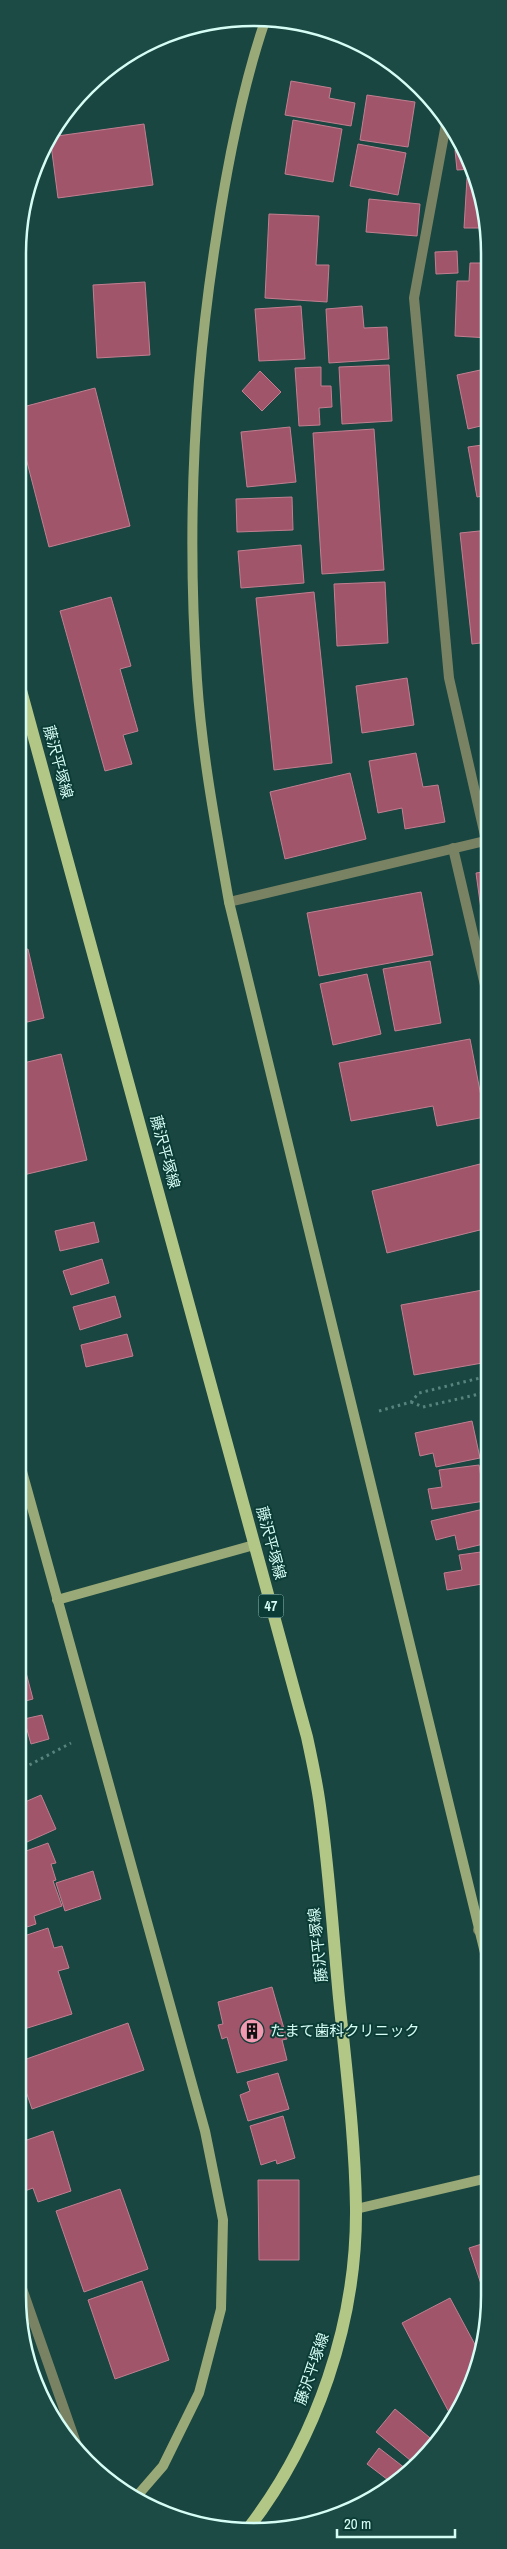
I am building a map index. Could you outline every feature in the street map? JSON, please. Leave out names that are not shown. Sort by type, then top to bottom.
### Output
[{"type":"main road","name":"藤沢平塚線","points":[[26,709],[307,1737],[320,1805],[351,2123],[356,2209],[352,2275],[339,2346],[308,2430],[263,2510],[253,2523]]},
{"type":"street","points":[[263,27],[257,44],[225,183],[205,307],[194,422],[191,538],[197,682],[210,795],[229,902],[354,1417],[481,1921]]},
{"type":"street","points":[[445,131],[414,298],[448,678],[481,815]]},
{"type":"street","points":[[229,902],[481,841]]},
{"type":"street","points":[[453,848],[481,968]]},
{"type":"street","points":[[26,1486],[204,2131],[223,2220],[221,2309],[198,2393],[163,2466],[140,2492]]},
{"type":"street","points":[[57,1600],[254,1545]]},
{"type":"street","points":[[356,2209],[481,2180]]},
{"type":"street","points":[[26,2301],[73,2433]]},
{"type":"path","points":[[354,1417],[411,1402],[419,1393],[481,1378]]},
{"type":"path","points":[[411,1402],[424,1407],[481,1394]]},
{"type":"path","points":[[26,1766],[94,1732]]},
{"type":"building","points":[[291,81],[331,88],[329,98],[355,103],[351,126],[285,115]]},
{"type":"building","points":[[367,95],[415,102],[408,147],[360,140]]},
{"type":"building","points":[[293,120],[342,129],[333,182],[285,174]]},
{"type":"building","points":[[144,124],[153,185],[58,198],[52,150],[60,136]]},
{"type":"building","points":[[358,144],[406,153],[398,195],[350,186]]},
{"type":"building","points":[[455,150],[457,153],[464,170],[457,170]]},
{"type":"building","points":[[467,178],[473,195],[479,228],[464,228]]},
{"type":"building","points":[[369,199],[420,204],[417,236],[366,232]]},
{"type":"building","points":[[269,214],[319,216],[316,265],[329,265],[327,302],[265,298]]},
{"type":"building","points":[[457,251],[458,273],[436,274],[435,252]]},
{"type":"building","points":[[470,263],[481,263],[481,338],[455,336],[457,281],[469,281]]},
{"type":"building","points":[[145,282],[150,355],[97,358],[93,285]]},
{"type":"building","points":[[301,306],[305,359],[259,361],[255,309]]},
{"type":"building","points":[[362,306],[364,328],[387,327],[389,359],[329,363],[326,309]]},
{"type":"building","points":[[389,365],[392,421],[342,424],[339,367]]},
{"type":"building","points":[[321,367],[321,386],[331,386],[332,407],[319,408],[320,425],[299,426],[295,368]]},
{"type":"building","points":[[481,370],[481,426],[468,429],[457,375]]},
{"type":"building","points":[[260,371],[281,392],[262,411],[242,391]]},
{"type":"building","points":[[95,388],[130,526],[49,547],[26,458],[26,406]]},
{"type":"building","points":[[290,427],[296,482],[247,487],[241,432]]},
{"type":"building","points":[[374,429],[384,570],[322,574],[313,433]]},
{"type":"building","points":[[481,445],[481,496],[477,497],[468,447]]},
{"type":"building","points":[[292,497],[293,530],[237,532],[236,499]]},
{"type":"building","points":[[481,531],[481,643],[472,644],[460,533]]},
{"type":"building","points":[[301,545],[304,583],[241,588],[238,551]]},
{"type":"building","points":[[385,582],[388,643],[337,646],[334,584]]},
{"type":"building","points":[[314,592],[332,763],[274,770],[256,598]]},
{"type":"building","points":[[111,597],[131,666],[120,669],[138,731],[123,735],[132,764],[105,771],[60,611]]},
{"type":"building","points":[[407,678],[414,725],[362,733],[356,686]]},
{"type":"building","points":[[416,753],[423,787],[438,785],[445,822],[405,829],[402,808],[378,813],[369,761]]},
{"type":"building","points":[[350,773],[366,839],[285,859],[270,792]]},
{"type":"building","points":[[481,872],[481,909],[476,873]]},
{"type":"building","points":[[421,892],[433,955],[319,976],[307,913]]},
{"type":"building","points":[[26,949],[28,949],[44,1018],[26,1022]]},
{"type":"building","points":[[430,961],[441,1023],[395,1031],[383,969]]},
{"type":"building","points":[[367,974],[381,1034],[333,1045],[320,984]]},
{"type":"building","points":[[470,1039],[481,1096],[481,1118],[437,1126],[433,1106],[351,1121],[339,1063]]},
{"type":"building","points":[[61,1054],[87,1160],[26,1174],[26,1062]]},
{"type":"building","points":[[481,1164],[481,1230],[387,1253],[372,1191]]},
{"type":"building","points":[[94,1222],[99,1242],[60,1251],[55,1231]]},
{"type":"building","points":[[102,1259],[109,1283],[71,1295],[63,1271]]},
{"type":"building","points":[[481,1290],[481,1363],[414,1375],[401,1305]]},
{"type":"building","points":[[115,1296],[121,1317],[80,1330],[73,1307]]},
{"type":"building","points":[[127,1334],[133,1356],[86,1367],[81,1345]]},
{"type":"building","points":[[472,1421],[480,1458],[436,1467],[433,1453],[420,1456],[415,1433]]},
{"type":"building","points":[[479,1465],[481,1502],[432,1509],[428,1489],[442,1487],[439,1470]]},
{"type":"building","points":[[481,1510],[481,1545],[458,1550],[455,1535],[436,1540],[431,1521]]},
{"type":"building","points":[[481,1552],[481,1584],[447,1590],[444,1573],[462,1570],[459,1555]]},
{"type":"building","points":[[26,1672],[33,1699],[26,1701]]},
{"type":"building","points":[[42,1715],[49,1739],[31,1744],[26,1719]]},
{"type":"building","points":[[41,1795],[56,1829],[26,1842],[26,1802]]},
{"type":"building","points":[[48,1843],[56,1863],[51,1864],[56,1880],[53,1881],[62,1906],[34,1916],[36,1924],[26,1927],[26,1851]]},
{"type":"building","points":[[93,1871],[101,1899],[65,1911],[56,1883]]},
{"type":"building","points":[[48,1928],[54,1948],[62,1946],[69,1968],[58,1971],[72,2014],[26,2028],[26,1935]]},
{"type":"building","name":"たまて歯科クリニック","points":[[272,1987],[287,2039],[282,2040],[287,2060],[237,2073],[227,2037],[222,2039],[218,2025],[223,2024],[218,2002]]},
{"type":"building","points":[[128,2023],[144,2070],[32,2109],[26,2091],[26,2059]]},
{"type":"building","points":[[278,2073],[289,2109],[248,2121],[240,2095],[250,2091],[247,2082]]},
{"type":"building","points":[[283,2116],[295,2158],[277,2164],[276,2160],[261,2165],[250,2126]]},
{"type":"building","points":[[53,2131],[71,2191],[38,2202],[33,2188],[26,2191],[26,2140]]},
{"type":"building","points":[[258,2180],[299,2180],[299,2260],[259,2260]]},
{"type":"building","points":[[120,2189],[148,2269],[84,2292],[56,2211]]},
{"type":"building","points":[[481,2244],[481,2284],[469,2248]]},
{"type":"building","points":[[142,2281],[169,2360],[115,2379],[88,2300]]},
{"type":"building","points":[[450,2298],[475,2345],[469,2369],[448,2411],[402,2323]]},
{"type":"building","points":[[395,2409],[430,2438],[410,2460],[376,2432]]},
{"type":"building","points":[[379,2448],[403,2466],[387,2479],[367,2464]]},
{"type":"place","name":"たまて歯科クリニック","points":[[252,2031]]}]
